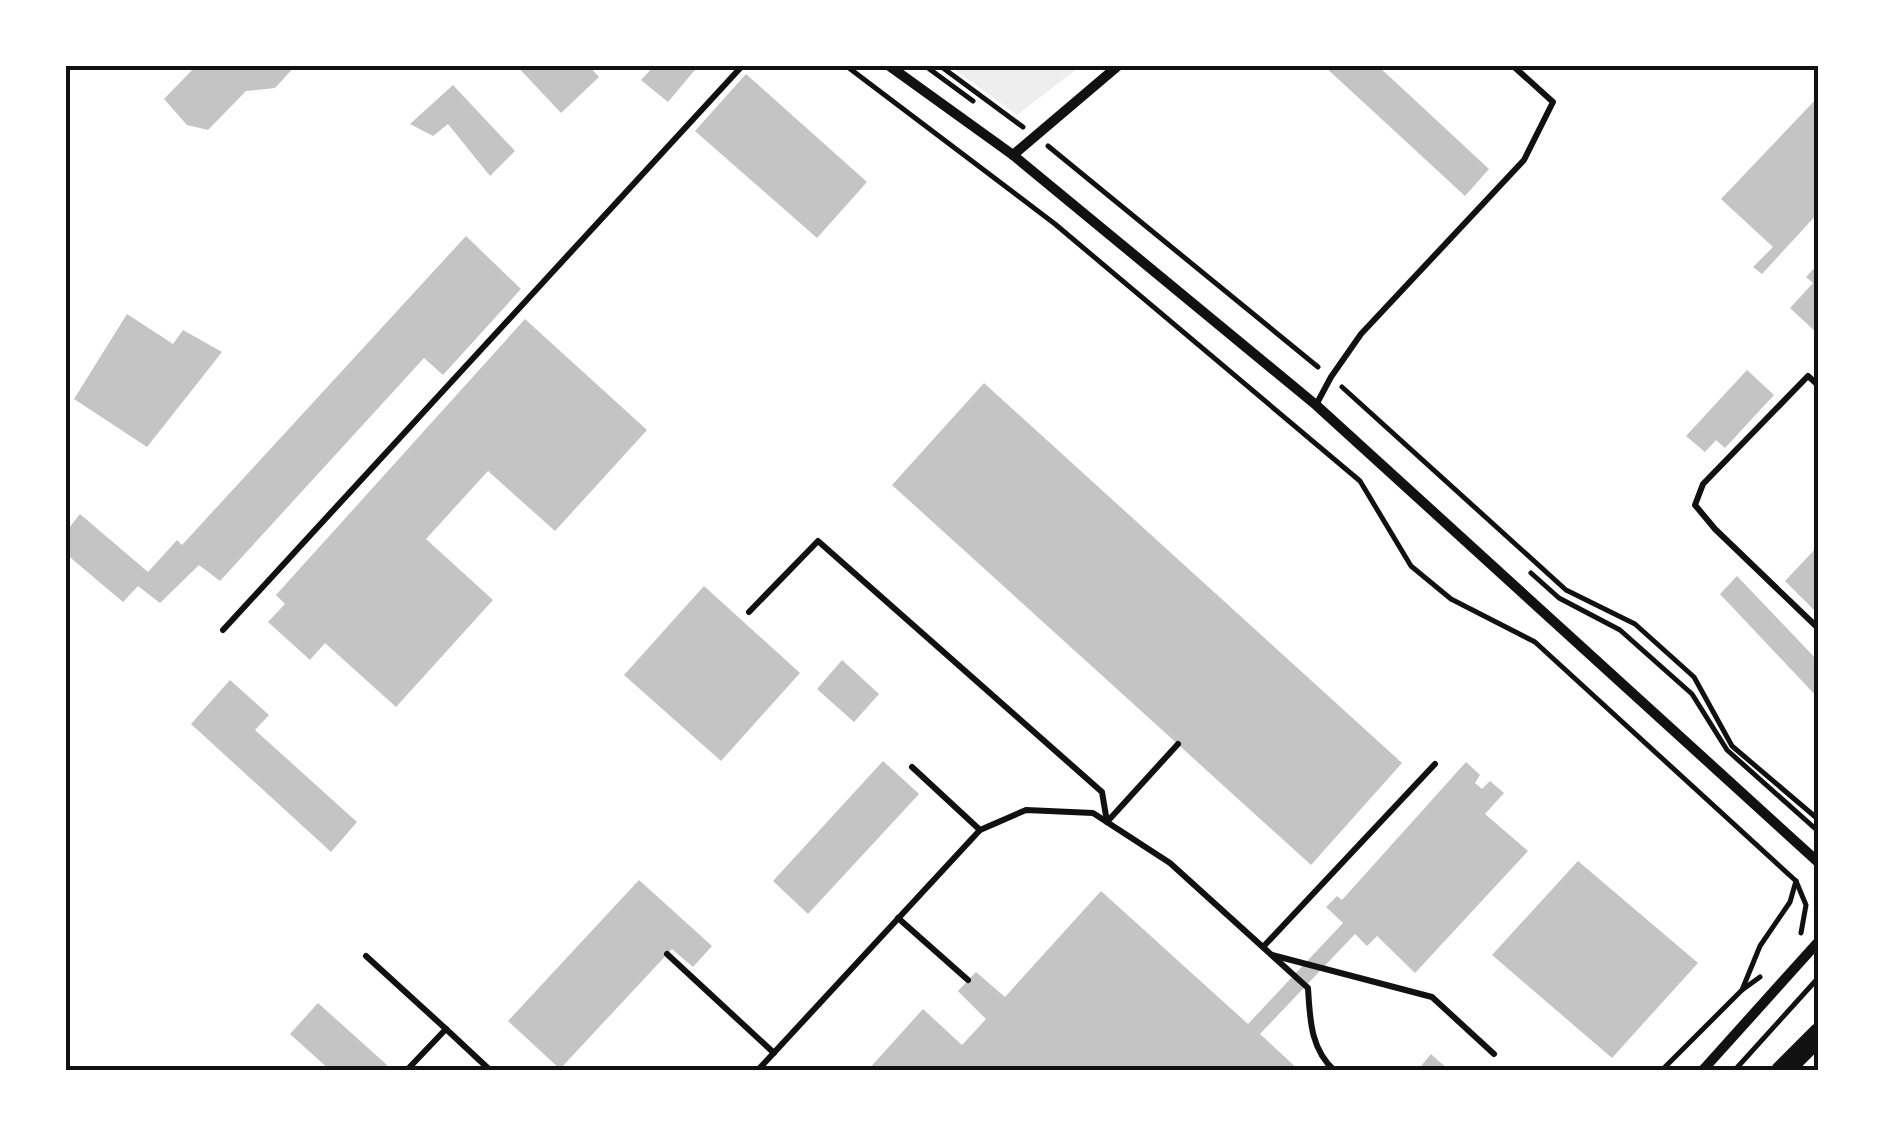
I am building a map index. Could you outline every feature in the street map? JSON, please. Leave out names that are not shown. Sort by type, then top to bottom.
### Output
[{"type":"main road","points":[[1782,1071],[1819,1034]]},
{"type":"street","points":[[888,65],[1013,155],[1316,405],[1819,863]]},
{"type":"street","points":[[1013,155],[1119,65]]},
{"type":"street","points":[[1702,1071],[1819,941]]},
{"type":"lane","points":[[224,630],[743,65]]},
{"type":"lane","points":[[1316,405],[1361,334],[1524,160],[1553,102],[1512,65]]},
{"type":"lane","points":[[1819,386],[1808,376],[1703,484],[1695,505],[1819,628]]},
{"type":"lane","points":[[750,612],[818,541],[1102,792],[1106,822]]},
{"type":"lane","points":[[1106,822],[1178,744]]},
{"type":"lane","points":[[1263,947],[1435,764]]},
{"type":"lane","points":[[912,767],[980,830]]},
{"type":"lane","points":[[758,1071],[980,830],[1026,810],[1093,812],[1170,863],[1308,988],[1312,1033],[1324,1062],[1335,1071]]},
{"type":"lane","points":[[898,918],[968,980]]},
{"type":"lane","points":[[667,954],[774,1053]]},
{"type":"lane","points":[[1271,954],[1432,997],[1494,1054]]},
{"type":"lane","points":[[366,956],[491,1071]]},
{"type":"lane","points":[[406,1071],[446,1029]]},
{"type":"path","points":[[845,65],[1055,224],[1360,481],[1412,566],[1450,599],[1535,642],[1796,881],[1806,906],[1800,938]]},
{"type":"path","points":[[939,65],[1036,136],[1332,377],[1566,590],[1635,624],[1694,677],[1732,746],[1819,820]]},
{"type":"path","points":[[1662,1071],[1742,990],[1760,946],[1790,902],[1796,881]]},
{"type":"path","points":[[1734,1071],[1819,976]]},
{"type":"shaded area","points":[[948,65],[1082,65],[1017,115]]},
{"type":"building","points":[[197,65],[296,65],[275,88],[246,91],[208,130],[187,125],[164,99]]},
{"type":"building","points":[[516,65],[588,65],[599,77],[561,113]]},
{"type":"building","points":[[655,65],[699,65],[668,102],[641,80]]},
{"type":"building","points":[[1323,65],[1377,65],[1489,169],[1465,196]]},
{"type":"building","points":[[746,74],[867,182],[817,238],[695,131]]},
{"type":"building","points":[[453,85],[515,151],[490,176],[448,124],[433,136],[410,124]]},
{"type":"building","points":[[1819,96],[1819,212],[1762,274],[1753,267],[1773,247],[1721,199]]},
{"type":"building","points":[[466,236],[521,289],[443,375],[424,358],[220,581],[199,565],[160,603],[138,586],[123,602],[65,553],[65,533],[80,514],[148,572],[177,540],[182,545]]},
{"type":"building","points":[[1819,263],[1819,335],[1790,308],[1813,283],[1806,277]]},
{"type":"building","points":[[127,314],[173,344],[183,330],[222,352],[147,447],[74,399]]},
{"type":"building","points":[[525,319],[647,430],[555,531],[488,471],[426,539],[493,600],[396,707],[325,643],[310,660],[268,622],[285,604],[276,595]]},
{"type":"building","points":[[1747,370],[1774,395],[1725,448],[1716,440],[1705,452],[1686,436]]},
{"type":"building","points":[[984,383],[1402,763],[1311,865],[892,485]]},
{"type":"building","points":[[1819,545],[1819,615],[1785,581]]},
{"type":"building","points":[[1737,576],[1819,662],[1819,699],[1720,594]]},
{"type":"building","points":[[704,586],[800,673],[721,761],[624,675]]},
{"type":"building","points":[[842,660],[879,694],[854,722],[817,689]]},
{"type":"building","points":[[230,680],[269,715],[255,730],[357,822],[331,852],[191,724]]},
{"type":"building","points":[[883,761],[919,794],[808,914],[773,881]]},
{"type":"building","points":[[1466,762],[1480,775],[1475,783],[1482,789],[1490,781],[1504,793],[1485,814],[1528,851],[1415,973],[1377,936],[1367,946],[1355,934],[1260,1034],[1300,1071],[867,1071],[923,1009],[962,1045],[986,1019],[958,991],[976,972],[1005,997],[1101,891],[1248,1024],[1343,923],[1326,907],[1337,896],[1342,900]]},
{"type":"building","points":[[1578,861],[1698,963],[1612,1058],[1492,955]]},
{"type":"building","points":[[639,880],[712,946],[693,967],[672,949],[560,1069],[508,1021]]},
{"type":"building","points":[[318,1003],[387,1065],[381,1071],[331,1071],[290,1034]]},
{"type":"building","points":[[1431,1054],[1450,1071],[1417,1071]]}]
